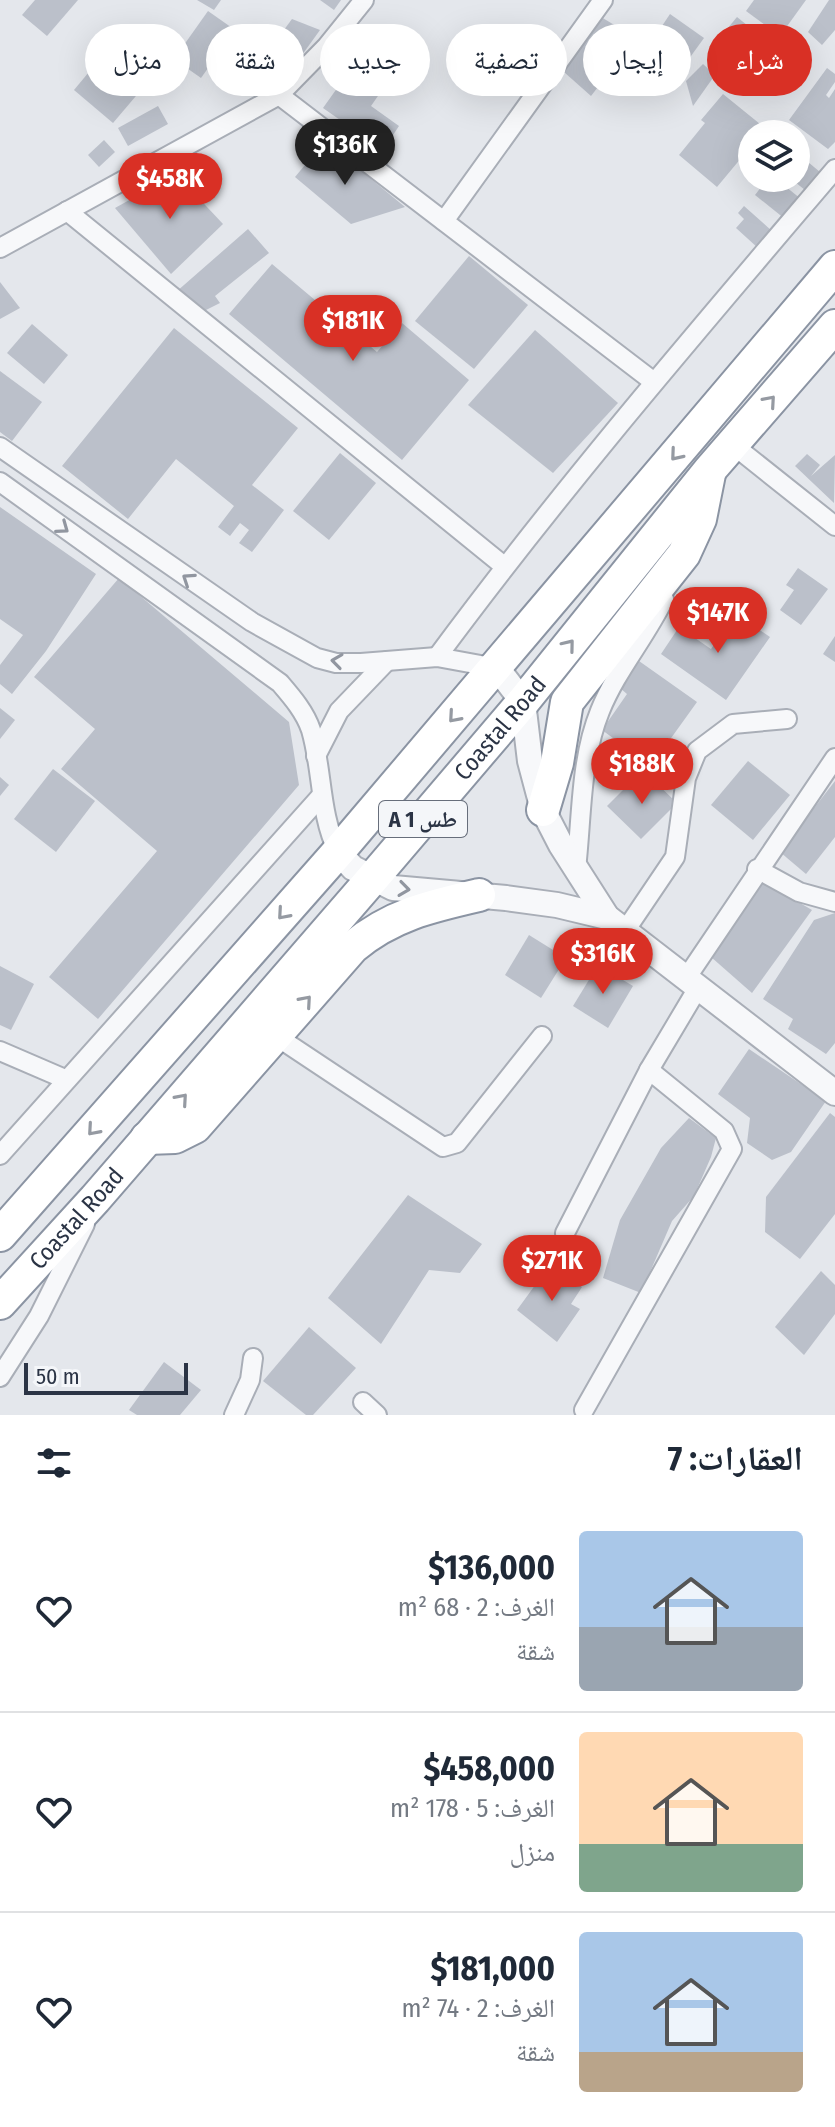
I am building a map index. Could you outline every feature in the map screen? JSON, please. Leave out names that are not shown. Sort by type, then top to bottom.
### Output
[{"type":"highway","name":"Coastal Road","points":[[0,1235],[497,668],[835,267]]},
{"type":"highway","name":"Coastal Road","points":[[0,1303],[95,1199],[372,879],[523,702],[709,471],[835,326]]},
{"type":"highway","points":[[543,810],[557,763],[561,721],[567,702],[676,567],[700,519],[709,471]]},
{"type":"highway","points":[[147,1138],[165,1139],[195,1127],[353,947],[373,929],[397,916],[479,895]]},
{"type":"street","points":[[304,67],[364,0]]},
{"type":"street","points":[[444,221],[603,0]]},
{"type":"street","points":[[0,248],[277,96]]},
{"type":"street","points":[[280,96],[654,382]]},
{"type":"street","points":[[437,657],[504,566],[654,382],[835,169]]},
{"type":"street","points":[[67,211],[504,566]]},
{"type":"street","points":[[732,444],[835,526]]},
{"type":"street","points":[[0,447],[252,622],[317,658],[336,663],[437,657],[497,668],[523,702],[530,761],[543,810],[576,869],[616,924],[835,1093]]},
{"type":"street","points":[[0,482],[280,683],[298,704],[310,728],[326,826],[338,852],[353,868],[393,888],[557,905],[616,924]]},
{"type":"street","points":[[576,869],[586,765],[595,725],[617,677],[659,611],[676,567]]},
{"type":"street","points":[[316,756],[339,711],[387,661]]},
{"type":"street","points":[[616,924],[675,857],[686,778],[697,751],[733,724],[787,719]]},
{"type":"street","points":[[565,1233],[693,982],[757,869],[835,758]]},
{"type":"street","points":[[0,1155],[321,796]]},
{"type":"street","points":[[757,869],[799,892],[835,902]]},
{"type":"street","points":[[276,1036],[443,1147],[457,1143],[542,1036]]},
{"type":"street","points":[[0,1051],[65,1079]]},
{"type":"street","points":[[584,1410],[732,1149],[724,1131],[649,1070]]},
{"type":"street","points":[[0,1377],[39,1316],[95,1199]]},
{"type":"street","points":[[234,1415],[250,1380],[253,1358]]},
{"type":"building","points":[[35,0],[78,0],[47,36],[22,15]]},
{"type":"building","points":[[197,0],[221,0],[214,10]]},
{"type":"building","points":[[320,0],[341,0],[334,10]]},
{"type":"building","points":[[754,0],[806,0],[789,24],[764,24],[746,11]]},
{"type":"building","points":[[829,0],[835,0],[835,30],[822,45],[812,36],[812,26]]},
{"type":"building","points":[[208,11],[226,24],[206,24],[206,71],[201,78],[190,70],[190,36]]},
{"type":"building","points":[[670,14],[684,24],[663,24]]},
{"type":"building","points":[[601,17],[613,24],[596,24]]},
{"type":"building","points":[[737,17],[746,24],[731,24]]},
{"type":"building","points":[[292,19],[320,30],[304,52],[304,24],[288,24]]},
{"type":"building","points":[[691,29],[704,38],[691,56]]},
{"type":"building","points":[[583,44],[583,89],[567,75],[567,68]]},
{"type":"building","points":[[703,64],[707,68],[707,86],[693,106],[690,96],[691,76]]},
{"type":"building","points":[[827,68],[835,74],[835,82],[826,95],[829,98],[835,89],[835,142],[828,149],[810,136],[810,120],[789,120],[807,96],[812,96],[812,89]]},
{"type":"building","points":[[85,77],[85,96],[136,96],[113,123],[74,90]]},
{"type":"building","points":[[332,96],[378,96],[371,106],[399,126],[383,150],[323,108]]},
{"type":"building","points":[[721,96],[725,96],[755,120],[738,120],[738,162],[717,187],[679,155],[705,123],[701,120]]},
{"type":"building","points":[[158,106],[168,124],[128,146],[118,128]]},
{"type":"building","points":[[104,140],[115,152],[99,167],[88,155]]},
{"type":"building","points":[[325,141],[405,207],[351,224],[295,177]]},
{"type":"building","points":[[810,164],[820,172],[810,184]]},
{"type":"building","points":[[176,174],[223,224],[171,274],[115,208]]},
{"type":"building","points":[[757,192],[792,192],[801,199],[785,219],[755,195]]},
{"type":"building","points":[[744,206],[772,231],[758,248],[736,228],[744,219],[738,213]]},
{"type":"building","points":[[248,229],[269,253],[215,296],[220,303],[202,312],[176,292]]},
{"type":"building","points":[[469,256],[528,305],[474,369],[415,321]]},
{"type":"building","points":[[272,264],[377,352],[402,323],[469,380],[402,460],[229,314]]},
{"type":"building","points":[[0,282],[20,308],[0,319]]},
{"type":"building","points":[[32,324],[68,355],[44,384],[7,353]]},
{"type":"building","points":[[174,328],[298,428],[252,485],[284,510],[252,552],[239,543],[249,530],[240,523],[230,536],[218,527],[234,506],[176,459],[128,519],[62,466]]},
{"type":"building","points":[[535,330],[618,403],[553,473],[468,405]]},
{"type":"building","points":[[0,371],[42,402],[12,441],[0,432]]},
{"type":"building","points":[[340,453],[376,483],[329,540],[293,511]]},
{"type":"building","points":[[807,454],[820,465],[811,476],[835,455],[834,503],[795,466]]},
{"type":"building","points":[[0,507],[96,574],[46,651],[12,694],[0,684],[0,665],[23,635],[0,619]]},
{"type":"building","points":[[798,568],[828,589],[801,625],[780,610],[794,590],[786,585]]},
{"type":"building","points":[[119,578],[289,722],[299,785],[98,1019],[49,977],[157,851],[61,769],[95,729],[34,677]]},
{"type":"building","points":[[736,614],[770,637],[726,700],[661,654],[679,627],[711,649]]},
{"type":"building","points":[[835,636],[835,662],[823,654]]},
{"type":"building","points":[[639,661],[697,702],[651,766],[602,730],[627,694],[620,688]]},
{"type":"building","points":[[0,708],[15,720],[0,739]]},
{"type":"building","points":[[748,761],[790,795],[753,840],[711,805]]},
{"type":"building","points":[[633,762],[646,772],[639,783],[625,773]]},
{"type":"building","points":[[53,769],[95,801],[56,852],[14,819]]},
{"type":"building","points":[[0,777],[9,785],[0,796]]},
{"type":"building","points":[[650,777],[677,803],[641,839],[607,806],[632,781],[639,788]]},
{"type":"building","points":[[835,781],[835,837],[806,874],[780,852]]},
{"type":"building","points":[[764,882],[812,910],[752,993],[711,957]]},
{"type":"building","points":[[835,913],[835,1043],[826,1054],[788,1029],[793,1019],[763,999],[814,920]]},
{"type":"building","points":[[529,935],[566,958],[541,998],[505,975]]},
{"type":"building","points":[[598,965],[633,986],[608,1028],[573,1006]]},
{"type":"building","points":[[0,966],[34,984],[11,1030],[0,1025]]},
{"type":"building","points":[[749,1049],[826,1101],[791,1152],[772,1160],[747,1143],[750,1118],[718,1094]]},
{"type":"building","points":[[830,1113],[835,1117],[835,1214],[800,1259],[765,1232],[766,1197]]},
{"type":"building","points":[[689,1118],[716,1138],[694,1196],[672,1221],[641,1293],[603,1278],[620,1220],[661,1148]]},
{"type":"building","points":[[408,1195],[482,1244],[460,1273],[429,1270],[381,1344],[328,1298]]},
{"type":"building","points":[[549,1266],[582,1287],[571,1304],[580,1309],[557,1342],[517,1310]]},
{"type":"building","points":[[821,1271],[835,1285],[835,1314],[804,1355],[775,1327]]},
{"type":"building","points":[[309,1327],[356,1368],[313,1415],[306,1415],[263,1381]]},
{"type":"building","points":[[164,1362],[201,1390],[180,1415],[137,1415],[129,1410]]}]
